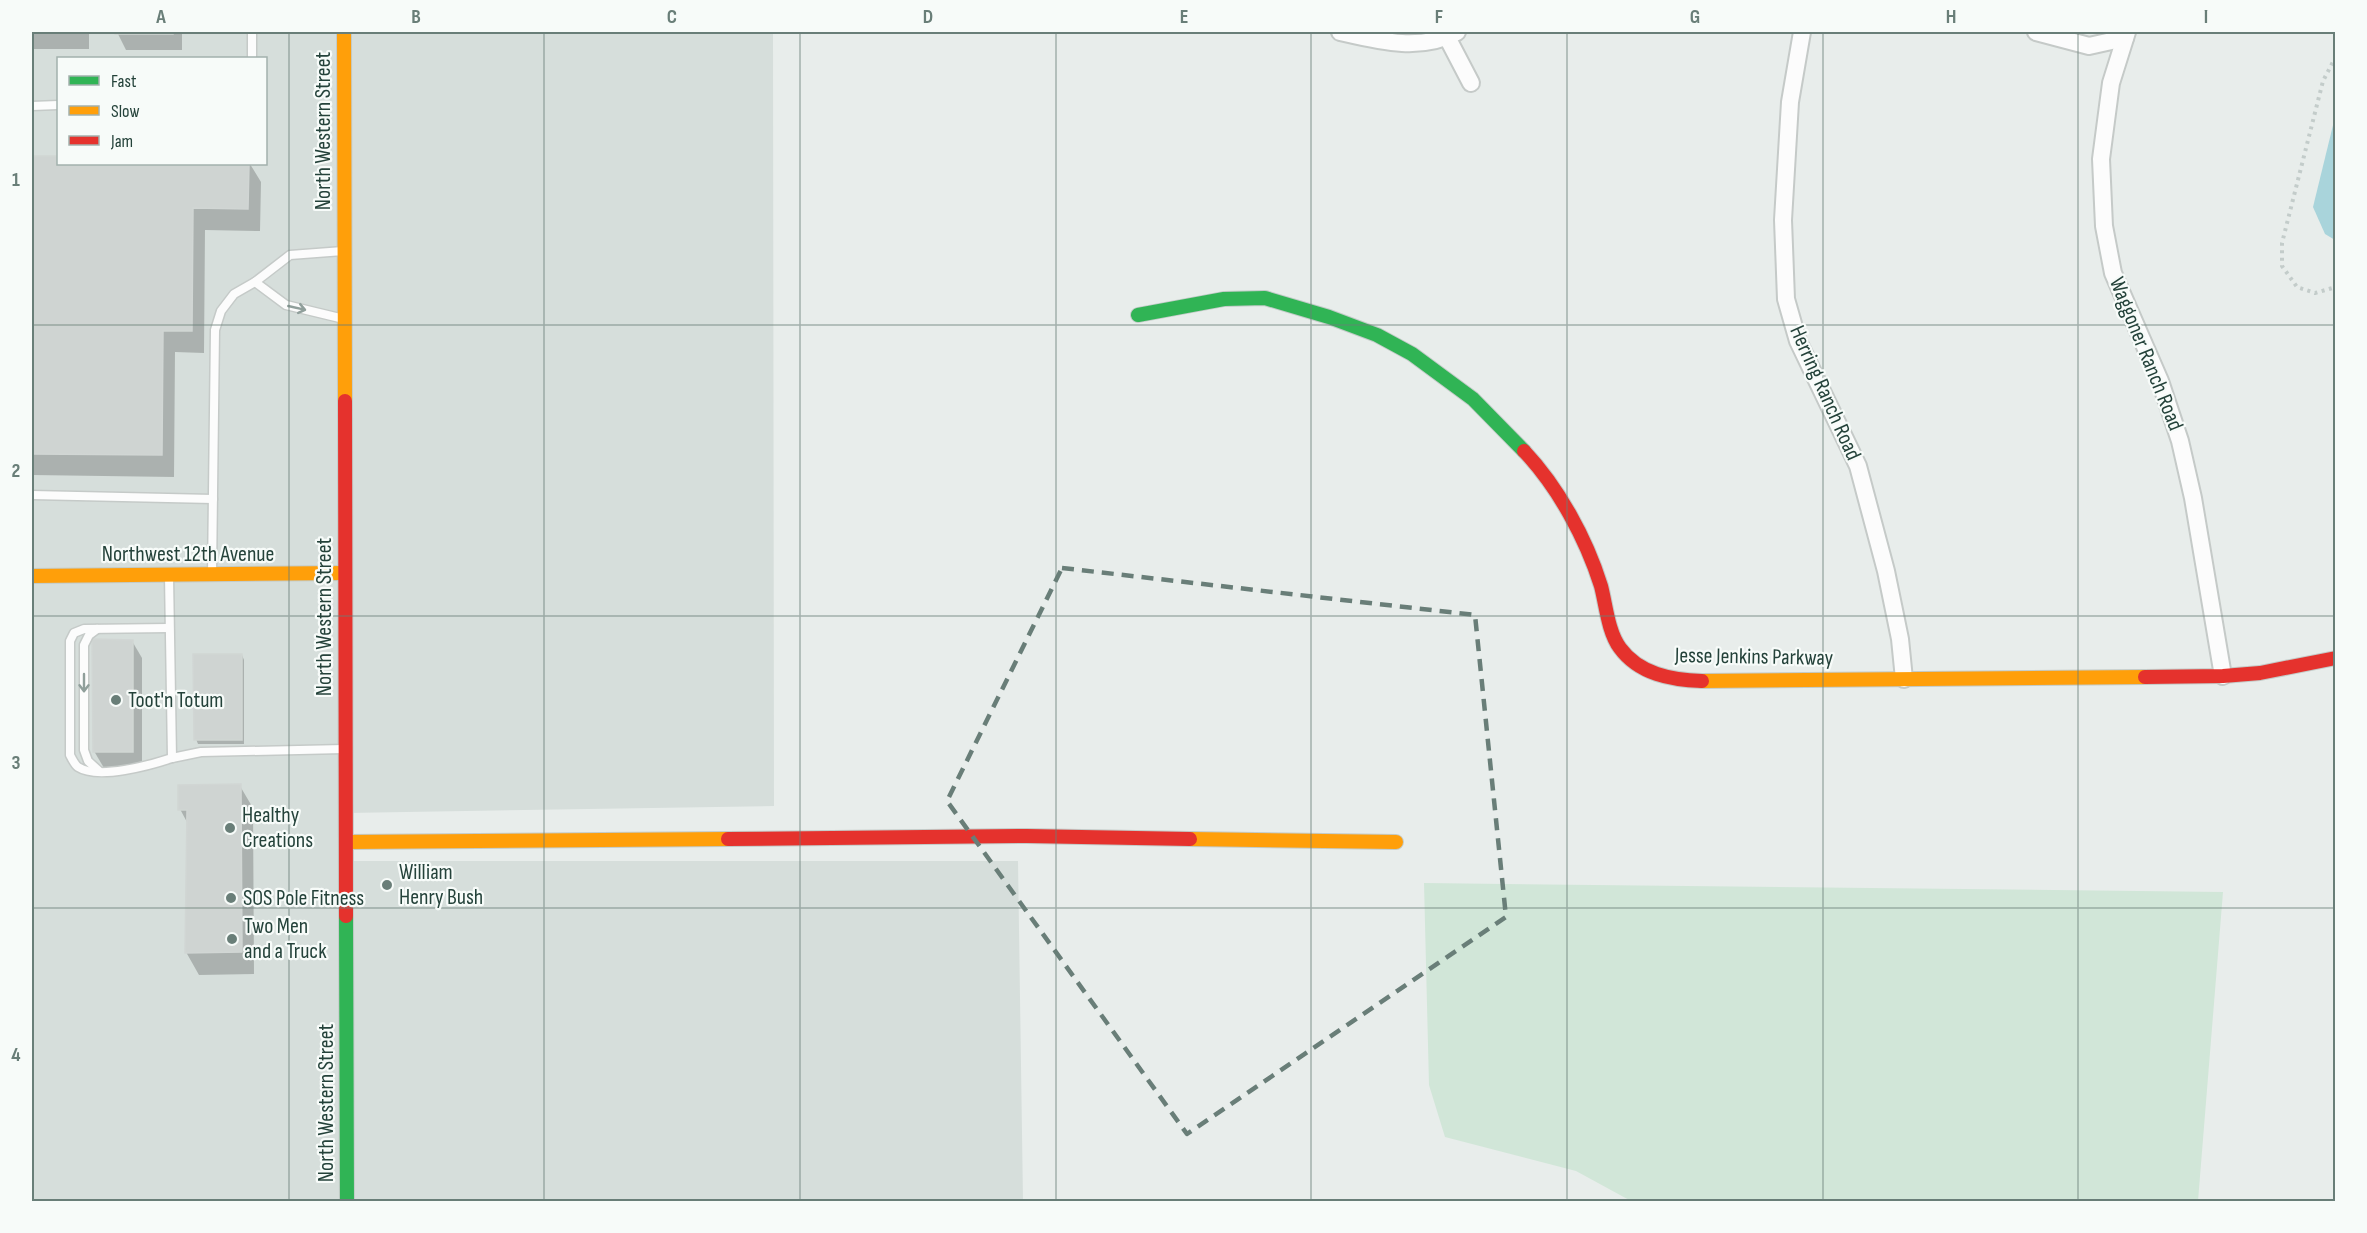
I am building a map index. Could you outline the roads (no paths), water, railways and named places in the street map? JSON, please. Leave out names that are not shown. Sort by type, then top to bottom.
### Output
[{"type":"street","name":"North Western Street","points":[[344,32],[347,1202]]},
{"type":"street","points":[[1340,32],[1394,43],[1421,43],[1452,34],[1471,83]]},
{"type":"street","name":"Herring Ranch Road","points":[[1802,32],[1790,102],[1783,220],[1786,298],[1798,341],[1858,466],[1886,571],[1900,639],[1904,679]]},
{"type":"street","points":[[2036,32],[2089,46],[2124,34]]},
{"type":"street","name":"Waggoner Ranch Road","points":[[2124,34],[2111,83],[2101,159],[2104,226],[2113,273],[2160,381],[2180,441],[2195,508],[2223,676]]},
{"type":"street","name":"Jesse Jenkins Parkway","points":[[1138,315],[1224,298],[1265,298],[1329,317],[1377,335],[1412,354],[1473,399],[1539,469],[1552,486],[1575,525],[1600,584],[1614,636],[1619,646],[1630,658],[1658,676],[1678,680],[1708,681],[2223,676],[2260,673],[2336,658]]},
{"type":"street","name":"Northwest 12th Avenue","points":[[32,576],[345,573]]},
{"type":"street","points":[[346,842],[1027,836],[1396,842]]},
{"type":"lane","points":[[252,32],[252,57]]},
{"type":"lane","points":[[32,106],[57,105]]},
{"type":"lane","points":[[212,575],[215,330],[221,311],[234,294],[255,282],[290,255],[345,251]]},
{"type":"lane","points":[[255,282],[286,305],[345,319]]},
{"type":"lane","points":[[32,495],[213,498]]},
{"type":"lane","points":[[169,575],[172,758]]},
{"type":"lane","points":[[169,628],[84,629],[74,633],[70,641],[70,755],[77,766],[89,771],[100,771],[142,768],[201,752],[346,749]]},
{"type":"lane","points":[[97,629],[89,635],[84,645],[84,750],[88,762],[100,771]]},
{"type":"water","points":[[2335,117],[2336,240],[2325,234],[2313,207]]},
{"type":"place","name":"Toot'n Totum","points":[[116,700]]},
{"type":"place","name":"Healthy Creations","points":[[230,828]]},
{"type":"place","name":"William Henry Bush","points":[[387,885]]},
{"type":"place","name":"SOS Pole Fitness","points":[[231,898]]},
{"type":"place","name":"Two Men and a Truck","points":[[232,939]]}]
